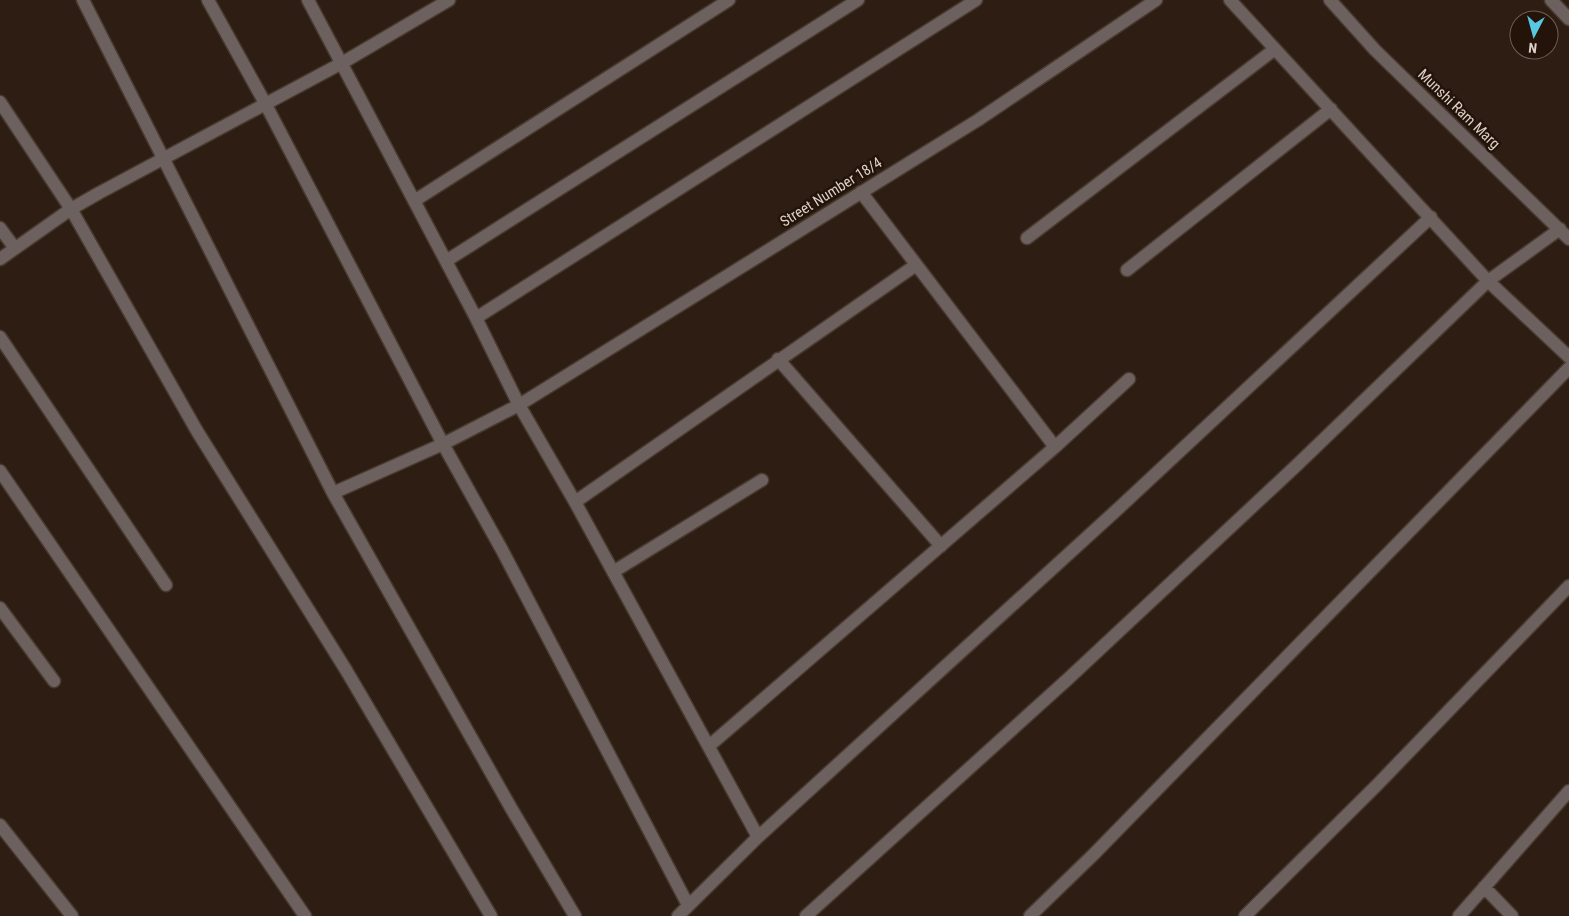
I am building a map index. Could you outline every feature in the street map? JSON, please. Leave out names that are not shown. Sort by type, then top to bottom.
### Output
[{"type":"street","points":[[83,0],[333,493],[506,800],[575,916]]},
{"type":"street","points":[[208,0],[265,103],[443,444],[502,550],[688,905]]},
{"type":"street","points":[[308,0],[476,318],[519,405],[710,746],[758,837]]},
{"type":"street","points":[[0,258],[71,209],[342,62],[447,0]]},
{"type":"street","points":[[414,201],[729,0]]},
{"type":"street","points":[[446,261],[858,0]]},
{"type":"street","points":[[476,318],[976,0]]},
{"type":"street","name":"Street Number 18/4","points":[[333,493],[443,444],[519,405],[978,120],[1156,0]]},
{"type":"street","points":[[1230,0],[1431,217],[1488,282],[1569,357]]},
{"type":"street","name":"Munshi Ram Marg","points":[[1330,0],[1375,50],[1569,239]]},
{"type":"street","points":[[1550,0],[1569,19]]},
{"type":"street","points":[[1027,238],[1275,49]]},
{"type":"street","points":[[0,102],[71,209],[197,432],[346,670],[491,916]]},
{"type":"street","points":[[1127,270],[1331,110]]},
{"type":"street","points":[[861,192],[1055,447]]},
{"type":"street","points":[[678,916],[758,837],[1120,507],[1431,217]]},
{"type":"street","points":[[0,228],[14,247]]},
{"type":"street","points":[[806,916],[1291,471],[1488,282],[1560,229]]},
{"type":"street","points":[[575,502],[778,359],[916,265]]},
{"type":"street","points":[[0,337],[166,585]]},
{"type":"street","points":[[778,359],[942,546]]},
{"type":"street","points":[[1030,916],[1094,854],[1569,368]]},
{"type":"street","points":[[710,746],[942,546],[1129,379]]},
{"type":"street","points":[[0,471],[305,916]]},
{"type":"street","points":[[613,572],[762,480]]},
{"type":"street","points":[[1245,916],[1378,785],[1569,586]]},
{"type":"street","points":[[0,608],[54,681]]},
{"type":"street","points":[[1459,916],[1569,791]]},
{"type":"street","points":[[0,825],[72,916]]},
{"type":"street","points":[[1484,888],[1512,916]]}]
